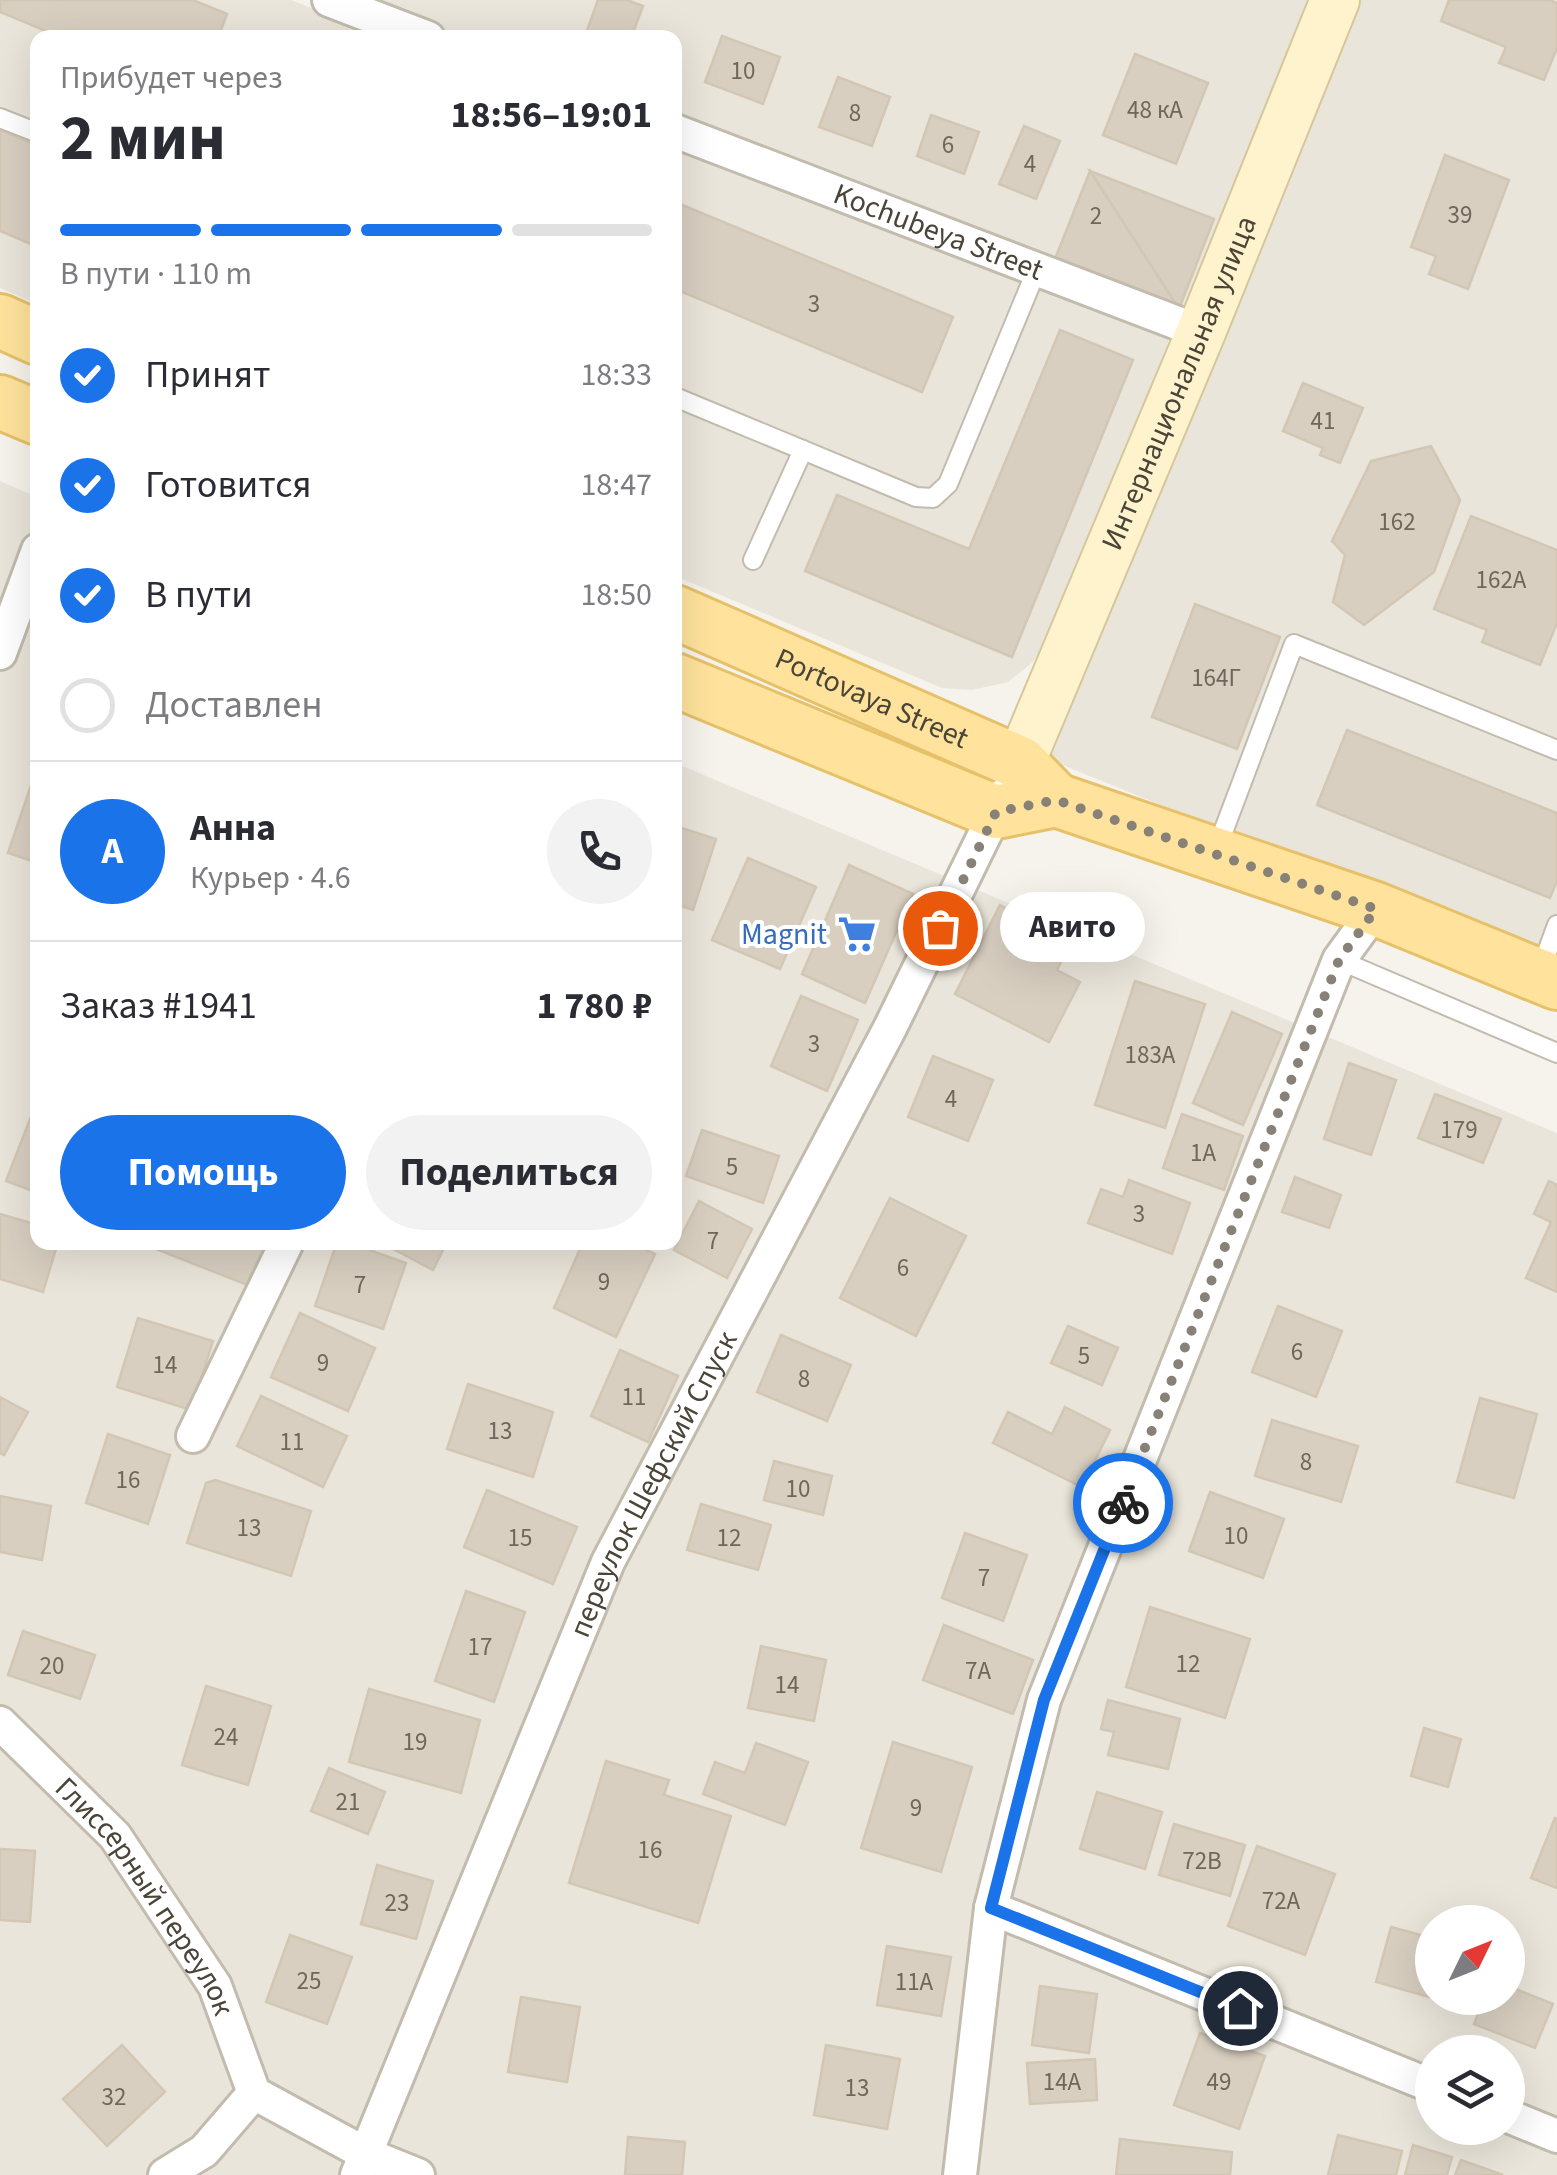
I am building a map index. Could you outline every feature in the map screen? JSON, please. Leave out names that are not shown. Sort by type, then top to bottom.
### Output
[{"type":"main road","points":[[0,322],[30,335]]},
{"type":"main road","points":[[0,402],[30,415]]},
{"type":"main road","name":"Portovaya Street","points":[[682,615],[1020,763],[1056,800],[1376,909],[1548,979]]},
{"type":"main road","name":"Portovaya Street","points":[[682,683],[996,812],[1056,800]]},
{"type":"street","points":[[329,0],[407,30]]},
{"type":"street","name":"Интернациональная улица","points":[[1020,763],[1335,0]]},
{"type":"street","name":"Kochubeya Street","points":[[682,134],[1200,332]]},
{"type":"street","points":[[0,654],[30,572]]},
{"type":"street","name":"переулок Шефский Спуск","points":[[362,2164],[608,1562],[890,1028],[1020,763]]},
{"type":"street","points":[[960,2175],[991,1908],[1044,1700],[1339,960],[1376,909]]},
{"type":"street","points":[[192,1436],[283,1250]]},
{"type":"street","name":"Глиссерный переулок","points":[[0,1722],[115,1836],[215,1986],[254,2093]]},
{"type":"street","points":[[991,1908],[1415,2079]]},
{"type":"street","points":[[164,2175],[204,2151],[254,2093],[362,2164],[418,2175]]},
{"type":"street","points":[[1525,2123],[1557,2136]]},
{"type":"lane","points":[[0,118],[30,130]]},
{"type":"lane","points":[[682,400],[916,497],[933,498],[941,493],[1037,269]]},
{"type":"lane","points":[[753,560],[804,450]]},
{"type":"lane","points":[[1216,854],[1294,644],[1557,750]]},
{"type":"lane","points":[[1548,979],[1557,924]]},
{"type":"lane","points":[[1339,960],[1557,1053]]},
{"type":"shaded area","points":[[0,0],[291,0],[369,30],[30,30],[30,301],[0,288]]},
{"type":"shaded area","points":[[328,0],[1557,0],[1557,966],[1038,755],[1200,333],[682,135],[682,30],[408,30]]},
{"type":"shaded area","points":[[682,152],[1169,340],[1057,624],[1033,662],[1008,682],[972,690],[942,688],[682,579]]},
{"type":"shaded area","points":[[0,481],[30,494],[30,1250],[682,1250],[682,766],[1557,1133],[1557,2175],[0,2175]]},
{"type":"building","points":[[0,0],[193,0],[227,14],[221,30],[44,30],[0,12]]},
{"type":"building","points":[[598,0],[627,0],[643,6],[634,30],[587,30]]},
{"type":"building","points":[[1449,0],[1557,3],[1557,48],[1544,80],[1499,63],[1506,47],[1441,21]]},
{"type":"building","points":[[722,36],[780,57],[763,104],[705,82]]},
{"type":"building","points":[[1135,54],[1208,83],[1176,164],[1103,135]]},
{"type":"building","points":[[838,77],[890,97],[872,146],[819,127]]},
{"type":"building","points":[[931,115],[979,132],[964,174],[917,156]]},
{"type":"building","points":[[1024,126],[1060,141],[1036,199],[999,184]]},
{"type":"building","points":[[0,130],[30,143],[30,244],[0,231]]},
{"type":"building","points":[[1445,155],[1509,180],[1468,289],[1429,274],[1436,256],[1411,247]]},
{"type":"building","points":[[1090,171],[1214,219],[1179,309]]},
{"type":"building","points":[[1090,171],[1179,309],[1055,259]]},
{"type":"building","points":[[682,205],[953,317],[922,392],[682,292]]},
{"type":"building","points":[[1060,330],[1133,360],[1012,657],[805,571],[837,495],[969,549]]},
{"type":"building","points":[[1303,383],[1363,408],[1340,463],[1320,455],[1323,448],[1283,431]]},
{"type":"building","points":[[1431,446],[1460,500],[1434,572],[1364,625],[1333,602],[1345,555],[1332,541],[1371,461]]},
{"type":"building","points":[[1471,516],[1557,550],[1557,623],[1540,665],[1482,642],[1487,630],[1434,609]]},
{"type":"building","points":[[1195,604],[1280,637],[1237,749],[1152,717]]},
{"type":"building","points":[[1347,730],[1557,813],[1557,881],[1550,898],[1317,805]]},
{"type":"building","points":[[30,788],[30,860],[8,853]]},
{"type":"building","points":[[682,828],[716,839],[693,910],[682,906]]},
{"type":"building","points":[[748,858],[816,887],[780,969],[712,940]]},
{"type":"building","name":"Magnit","points":[[849,865],[913,894],[865,1003],[802,974]]},
{"type":"building","points":[[1000,905],[1071,941],[1057,970],[1080,982],[1049,1042],[955,994]]},
{"type":"building","points":[[1135,981],[1205,1004],[1165,1128],[1095,1105]]},
{"type":"building","points":[[801,996],[858,1020],[827,1091],[771,1066]]},
{"type":"building","points":[[1232,1012],[1282,1034],[1243,1125],[1193,1103]]},
{"type":"building","points":[[933,1056],[993,1080],[968,1141],[908,1117]]},
{"type":"building","points":[[1349,1063],[1396,1080],[1371,1155],[1324,1139]]},
{"type":"building","points":[[1435,1094],[1501,1119],[1483,1163],[1418,1138]]},
{"type":"building","points":[[1182,1114],[1243,1136],[1224,1190],[1163,1168]]},
{"type":"building","points":[[30,1119],[30,1190],[6,1181]]},
{"type":"building","points":[[702,1130],[779,1156],[763,1203],[686,1176]]},
{"type":"building","points":[[1295,1177],[1341,1195],[1329,1228],[1282,1212]]},
{"type":"building","points":[[1129,1180],[1190,1203],[1172,1254],[1088,1223],[1101,1189],[1123,1197]]},
{"type":"building","points":[[1549,1181],[1557,1185],[1557,1292],[1526,1278],[1551,1222],[1534,1214]]},
{"type":"building","points":[[890,1198],[966,1236],[916,1336],[840,1298]]},
{"type":"building","points":[[699,1201],[752,1229],[727,1278],[674,1250],[682,1250],[682,1234]]},
{"type":"building","points":[[0,1214],[30,1223],[30,1250],[56,1250],[43,1292],[0,1279]]},
{"type":"building","points":[[159,1250],[264,1250],[250,1286]]},
{"type":"building","points":[[334,1250],[369,1250],[406,1263],[383,1329],[315,1306]]},
{"type":"building","points":[[395,1250],[443,1250],[433,1270]]},
{"type":"building","points":[[579,1250],[647,1250],[655,1254],[616,1337],[554,1308]]},
{"type":"building","points":[[1278,1306],[1342,1331],[1316,1397],[1252,1372]]},
{"type":"building","points":[[300,1313],[375,1348],[348,1411],[271,1377]]},
{"type":"building","points":[[138,1318],[213,1341],[191,1410],[117,1387]]},
{"type":"building","points":[[1068,1326],[1118,1348],[1102,1385],[1051,1363]]},
{"type":"building","points":[[781,1335],[851,1365],[827,1421],[757,1392]]},
{"type":"building","points":[[620,1350],[678,1376],[648,1442],[591,1416]]},
{"type":"building","points":[[468,1384],[553,1412],[533,1477],[447,1449]]},
{"type":"building","points":[[261,1396],[347,1436],[323,1487],[237,1446]]},
{"type":"building","points":[[0,1397],[28,1412],[4,1455],[0,1453]]},
{"type":"building","points":[[1480,1398],[1537,1414],[1514,1498],[1457,1482]]},
{"type":"building","points":[[1065,1407],[1110,1430],[1082,1487],[993,1443],[1008,1412],[1052,1434]]},
{"type":"building","points":[[1272,1420],[1358,1446],[1341,1502],[1255,1476]]},
{"type":"building","points":[[108,1434],[170,1455],[148,1524],[86,1503]]},
{"type":"building","points":[[774,1461],[832,1476],[823,1515],[764,1500]]},
{"type":"building","points":[[215,1480],[311,1511],[291,1576],[187,1543],[206,1483]]},
{"type":"building","points":[[487,1490],[577,1527],[553,1584],[464,1547]]},
{"type":"building","points":[[1210,1492],[1284,1519],[1263,1578],[1189,1551]]},
{"type":"building","points":[[0,1496],[51,1506],[42,1560],[0,1552]]},
{"type":"building","points":[[701,1504],[771,1525],[758,1570],[687,1550]]},
{"type":"building","points":[[965,1533],[1027,1555],[1003,1621],[942,1598]]},
{"type":"building","points":[[466,1591],[525,1612],[494,1702],[435,1681]]},
{"type":"building","points":[[1150,1607],[1250,1639],[1225,1718],[1126,1687]]},
{"type":"building","points":[[944,1625],[1033,1660],[1013,1714],[923,1680]]},
{"type":"building","points":[[23,1631],[95,1655],[80,1699],[8,1675]]},
{"type":"building","points":[[761,1646],[826,1660],[814,1721],[748,1708]]},
{"type":"building","points":[[206,1686],[271,1706],[248,1785],[182,1765]]},
{"type":"building","points":[[369,1689],[480,1720],[461,1793],[349,1762]]},
{"type":"building","points":[[1108,1700],[1180,1719],[1168,1769],[1108,1755],[1114,1732],[1101,1729]]},
{"type":"building","points":[[1424,1728],[1461,1739],[1448,1787],[1411,1776]]},
{"type":"building","points":[[893,1742],[972,1767],[941,1872],[861,1848]]},
{"type":"building","points":[[756,1743],[808,1762],[785,1825],[703,1794],[715,1762],[745,1773]]},
{"type":"building","points":[[606,1761],[669,1780],[664,1795],[731,1816],[698,1923],[569,1883]]},
{"type":"building","points":[[329,1768],[385,1792],[368,1834],[311,1811]]},
{"type":"building","points":[[1097,1792],[1162,1812],[1145,1869],[1080,1849]]},
{"type":"building","points":[[1557,1819],[1557,1888],[1531,1878]]},
{"type":"building","points":[[1174,1824],[1245,1845],[1230,1896],[1159,1875]]},
{"type":"building","points":[[1257,1846],[1335,1874],[1305,1955],[1228,1926]]},
{"type":"building","points":[[0,1849],[35,1851],[30,1922],[0,1920]]},
{"type":"building","points":[[377,1865],[433,1881],[416,1939],[361,1924]]},
{"type":"building","points":[[1391,1927],[1415,1933],[1415,1993],[1376,1982]]},
{"type":"building","points":[[290,1935],[352,1957],[327,2024],[266,2002]]},
{"type":"building","points":[[887,1946],[951,1957],[941,2016],[877,2005]]},
{"type":"building","points":[[1040,1986],[1097,1994],[1089,2053],[1032,2045]]},
{"type":"building","points":[[1525,1993],[1553,2004],[1535,2048],[1525,2044],[1525,2035],[1502,2035],[1474,2024],[1477,2015],[1525,2015]]},
{"type":"building","points":[[521,1997],[580,2007],[567,2082],[508,2072]]},
{"type":"building","points":[[1200,2033],[1265,2056],[1239,2129],[1174,2105]]},
{"type":"building","points":[[122,2045],[165,2092],[107,2146],[63,2099]]},
{"type":"building","points":[[826,2045],[900,2059],[887,2129],[814,2115]]},
{"type":"building","points":[[1095,2059],[1097,2100],[1030,2104],[1027,2063]]},
{"type":"building","points":[[1338,2135],[1402,2151],[1396,2175],[1328,2175]]},
{"type":"building","points":[[628,2137],[685,2142],[682,2175],[625,2175]]},
{"type":"building","points":[[1120,2139],[1232,2152],[1230,2175],[1116,2175]]},
{"type":"building","points":[[1413,2145],[1452,2157],[1447,2175],[1405,2175]]},
{"type":"building","points":[[1461,2160],[1503,2175],[1455,2175]]},
{"type":"way so far","points":[[940,928],[996,812],[1056,800],[1376,909],[1339,960],[1123,1503]]},
{"type":"place","name":"Авито","points":[[940,928]]},
{"type":"place","name":"Magnit","points":[[857,934]]},
{"type":"route","points":[[1123,1503],[1044,1700],[991,1908],[1240,2008]]}]
